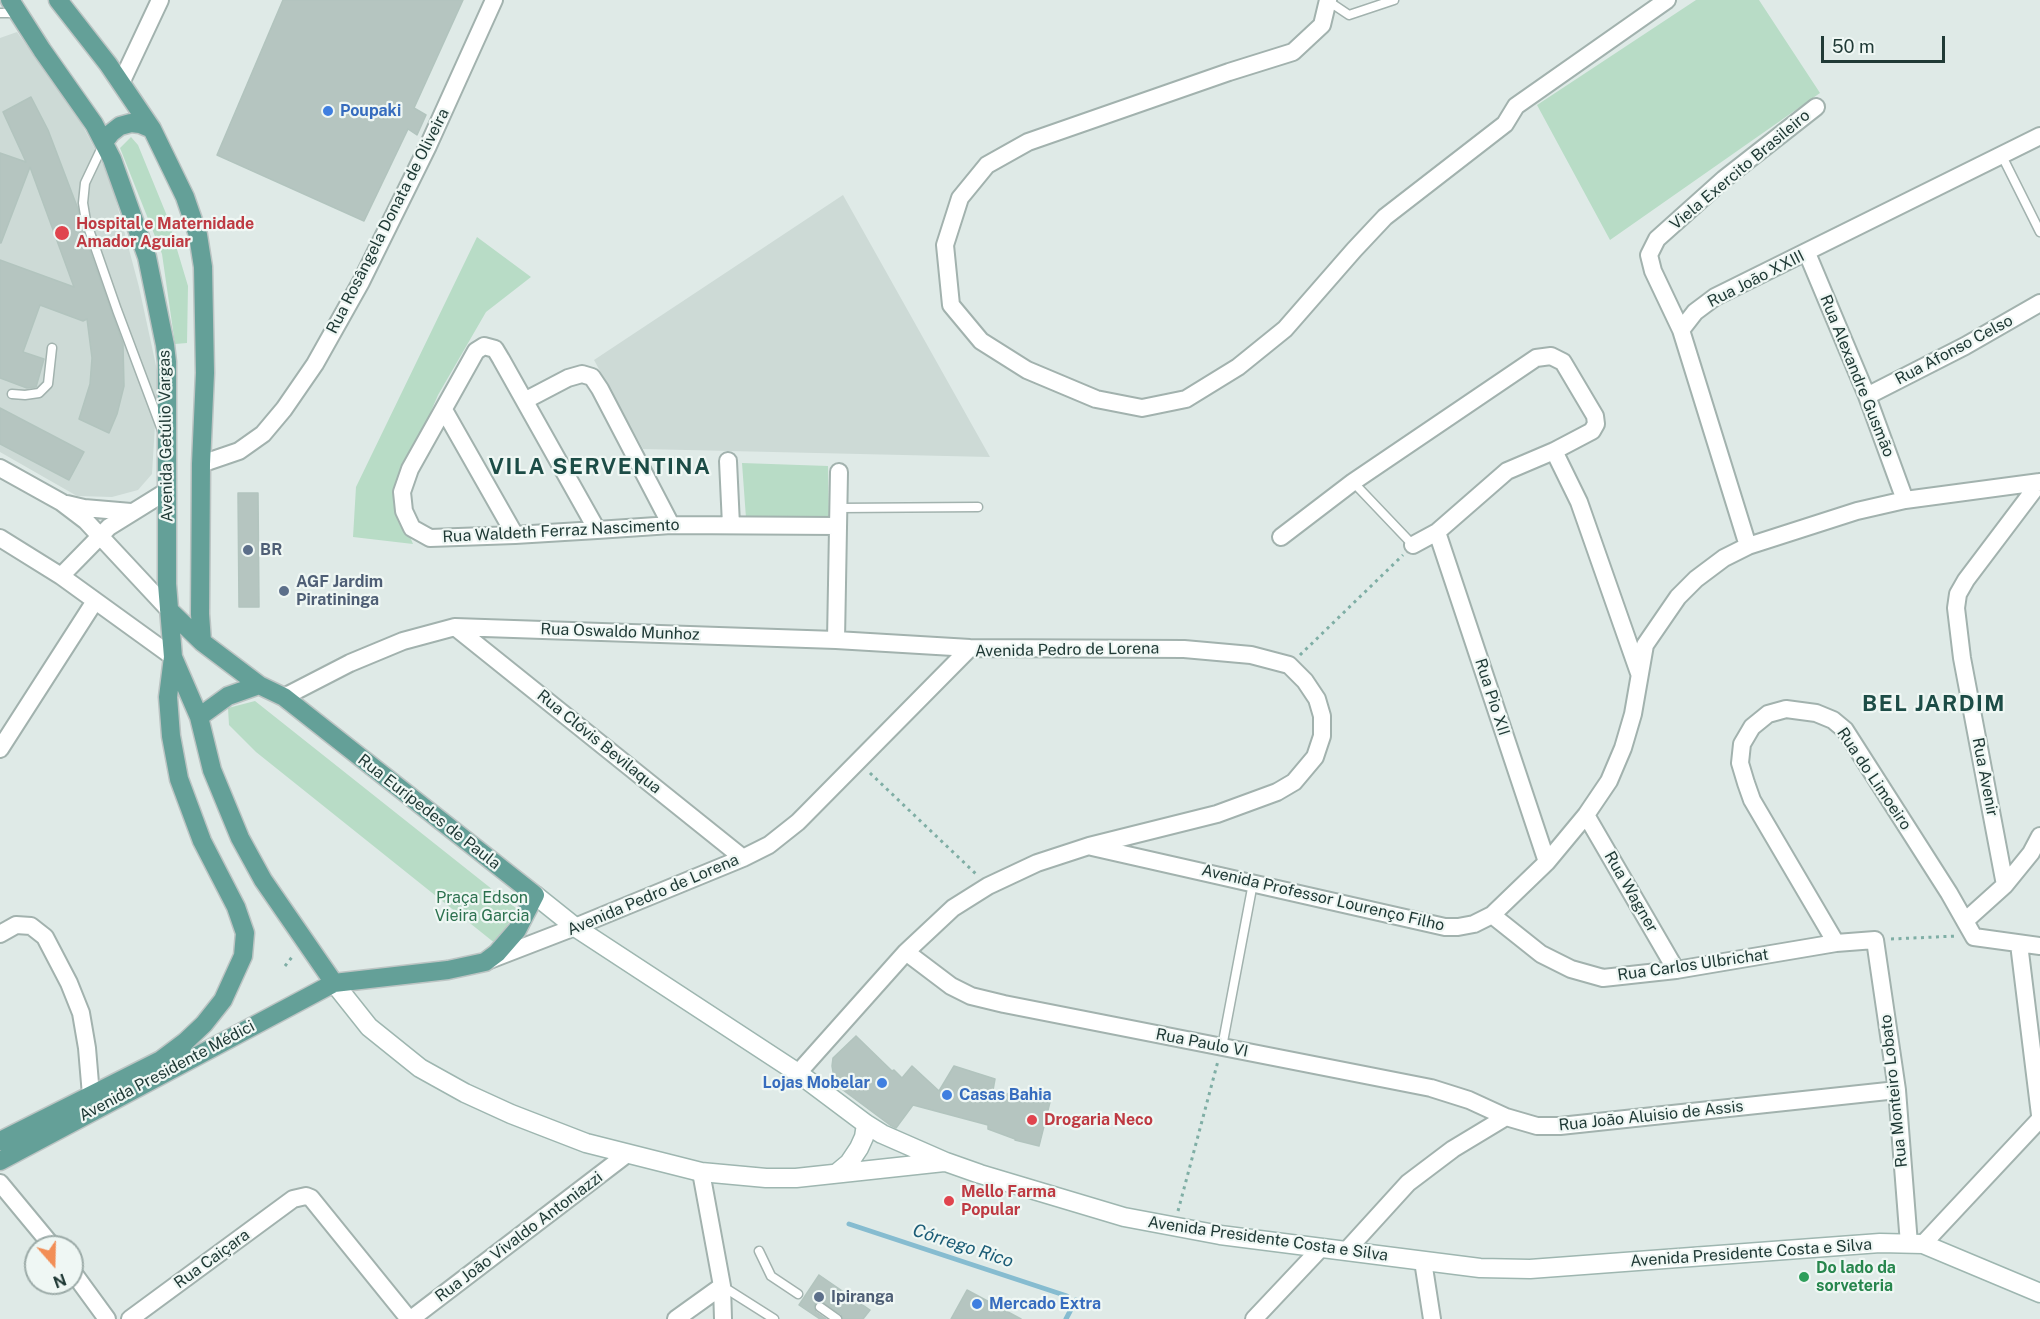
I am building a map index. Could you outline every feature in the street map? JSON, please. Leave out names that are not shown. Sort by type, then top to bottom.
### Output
[{"type":"main road","name":"Avenida Getúlio Vargas","points":[[58,0],[153,129],[185,197],[198,235],[202,267],[206,373],[201,464],[200,614],[202,642]]},
{"type":"main road","name":"Avenida Getúlio Vargas","points":[[15,6],[104,142],[147,257],[167,362],[167,584],[173,657],[168,698],[171,736],[179,779],[202,841],[236,907],[245,933],[243,956]]},
{"type":"main road","points":[[104,142],[120,126],[131,123],[153,129]]},
{"type":"main road","name":"Rua Eurípedes de Paula","points":[[169,610],[202,642],[259,685],[284,697],[535,895]]},
{"type":"main road","name":"Avenida Getúlio Vargas","points":[[173,657],[199,717],[212,770],[240,838],[263,880],[334,983]]},
{"type":"main road","points":[[199,717],[228,696],[259,685]]},
{"type":"main road","points":[[485,962],[517,930],[535,895]]},
{"type":"main road","name":"Avenida Presidente Médici","points":[[0,1161],[161,1060],[185,1042],[204,1024],[223,1000],[243,956]]},
{"type":"main road","name":"Avenida Pedro de Lorena","points":[[334,983],[448,970],[485,962]]},
{"type":"main road","name":"Avenida Presidente Médici","points":[[0,1141],[91,1103],[334,983]]},
{"type":"street","points":[[121,83],[160,0]]},
{"type":"street","name":"Rua Rosângela Donata de Oliveira","points":[[201,464],[239,451],[263,434],[284,409],[315,364],[361,282],[428,146],[494,0]]},
{"type":"street","points":[[1328,0],[1322,25],[1293,52],[1228,72],[1028,142],[987,165],[960,198],[945,245],[951,305],[981,341],[1027,370],[1096,399],[1142,408],[1186,399],[1238,367],[1285,329],[1385,217],[1505,124],[1516,106],[1667,0]]},
{"type":"street","name":"Viela Exercito Brasileiro","points":[[1681,330],[1653,271],[1649,255],[1657,239],[1724,179],[1816,107]]},
{"type":"street","name":"Rua João XXIII","points":[[1681,330],[1695,312],[1715,297],[2040,136]]},
{"type":"street","name":"Rua Alexandre Gusmão","points":[[1807,253],[1868,396],[1905,500]]},
{"type":"street","name":"Rua Afonso Celso","points":[[1868,396],[1965,346],[2040,303]]},
{"type":"street","points":[[1681,330],[1748,546]]},
{"type":"street","name":"Rua Waldeth Ferraz Nascimento","points":[[526,400],[495,349],[484,346],[476,351],[410,470],[402,492],[404,511],[412,528],[430,538],[671,525],[838,526]]},
{"type":"street","points":[[1281,537],[1353,482],[1536,358],[1551,356],[1563,362],[1595,416],[1596,424],[1592,431],[1554,451],[1507,471],[1437,532],[1413,545]]},
{"type":"street","points":[[597,530],[526,400],[568,378],[582,374],[591,377],[600,389],[671,525]]},
{"type":"street","points":[[444,410],[515,535]]},
{"type":"street","points":[[1554,451],[1579,502],[1640,674]]},
{"type":"street","points":[[728,461],[731,525]]},
{"type":"street","name":"Rua Eurípedes de Paula","points":[[0,468],[61,502],[86,520],[169,610]]},
{"type":"street","points":[[837,640],[839,472]]},
{"type":"street","name":"Avenida Professor Lourenço Filho","points":[[1089,846],[1445,927],[1474,924],[1492,915],[1547,862],[1586,815],[1609,781],[1623,748],[1633,714],[1646,645],[1678,597],[1696,579],[1724,558],[1748,546],[1857,511],[1905,500],[2040,482]]},
{"type":"street","name":"Rua Avenir","points":[[2005,885],[1962,658],[1956,608],[1958,594],[1966,580],[2040,482]]},
{"type":"street","points":[[61,576],[100,534],[167,491]]},
{"type":"street","points":[[61,502],[84,508],[132,512]]},
{"type":"street","name":"Rua Pio XII","points":[[1437,532],[1547,862]]},
{"type":"street","points":[[0,538],[61,576],[173,657]]},
{"type":"street","points":[[0,749],[95,601]]},
{"type":"street","name":"Rua Oswaldo Munhoz","points":[[284,697],[350,663],[403,641],[455,627],[837,640],[970,648]]},
{"type":"street","name":"Rua Clóvis Bevilaqua","points":[[455,627],[743,858]]},
{"type":"street","name":"Avenida Pedro de Lorena","points":[[485,962],[743,858],[769,845],[798,822],[970,648],[1184,649],[1251,655],[1289,665]]},
{"type":"street","points":[[798,1073],[906,952],[953,908],[988,886],[1037,863],[1089,846],[1217,814],[1277,792],[1294,782],[1315,757],[1322,736],[1322,716],[1317,699],[1305,681],[1289,665]]},
{"type":"street","name":"Rua do Limoeiro","points":[[1836,943],[1752,800],[1740,763],[1742,744],[1752,727],[1768,714],[1786,709],[1816,713],[1833,720],[1845,730],[1974,937]]},
{"type":"street","name":"Rua Wagner","points":[[1586,815],[1676,970]]},
{"type":"street","points":[[1965,921],[2005,885],[2031,853],[2040,836]]},
{"type":"street","name":"Rua Eurípedes de Paula","points":[[535,895],[575,927],[798,1073],[866,1124],[898,1142],[946,1162]]},
{"type":"street","name":"Rua Carlos Ulbrichat","points":[[1492,915],[1541,954],[1571,969],[1603,978],[1676,970],[1836,943],[1875,940]]},
{"type":"street","points":[[0,934],[16,925],[31,926],[45,937],[69,983],[81,1013],[87,1048],[91,1103]]},
{"type":"street","points":[[1974,937],[2040,946]]},
{"type":"street","name":"Rua Monteiro Lobato","points":[[1875,940],[1916,1244]]},
{"type":"street","points":[[2019,944],[2040,1115]]},
{"type":"street","name":"Rua Paulo VI","points":[[906,952],[951,986],[971,996],[1004,1005],[1431,1088],[1506,1117]]},
{"type":"street","name":"Avenida Presidente Costa e Silva","points":[[334,983],[369,1028],[420,1068],[465,1093],[511,1114],[586,1143],[701,1172],[786,1178],[946,1162],[1125,1217],[1174,1227],[1480,1268],[1530,1269],[1880,1243],[1916,1244],[2040,1293]]},
{"type":"street","name":"Rua João Aluisio de Assis","points":[[1506,1117],[1537,1126],[1560,1126],[1897,1090]]},
{"type":"street","points":[[1347,1250],[1408,1183],[1453,1149],[1506,1117]]},
{"type":"street","points":[[1916,1244],[2040,1119]]},
{"type":"street","points":[[837,1173],[849,1163],[860,1148],[866,1124]]},
{"type":"street","name":"Rua João Vivaldo Antoniazzi","points":[[410,1319],[627,1154]]},
{"type":"street","points":[[701,1172],[722,1286],[723,1319]]},
{"type":"street","points":[[0,1183],[43,1235]]},
{"type":"street","name":"Rua Caiçara","points":[[130,1319],[293,1199],[306,1196],[311,1198],[410,1319]]},
{"type":"street","points":[[1254,1319],[1321,1248]]},
{"type":"street","points":[[1423,1261],[1432,1319]]},
{"type":"street","points":[[676,1319],[722,1286]]},
{"type":"street","points":[[84,1287],[107,1319]]},
{"type":"lane","points":[[1328,0],[1349,15],[1394,0]]},
{"type":"lane","points":[[0,14],[15,6]]},
{"type":"lane","points":[[104,142],[85,183],[83,203],[86,221],[152,406],[167,441]]},
{"type":"lane","points":[[2002,156],[2040,232]]},
{"type":"lane","points":[[12,394],[39,393],[48,384],[52,348]]},
{"type":"lane","points":[[1353,482],[1413,545]]},
{"type":"lane","points":[[839,508],[978,507]]},
{"type":"lane","points":[[1222,1047],[1253,883]]},
{"type":"lane","points":[[759,1251],[771,1276],[798,1294]]},
{"type":"lane","points":[[722,1286],[774,1319]]},
{"type":"lane","points":[[820,1307],[837,1319]]},
{"type":"path","points":[[1289,665],[1413,545]]},
{"type":"path","points":[[859,761],[988,886]]},
{"type":"path","points":[[1875,940],[1942,936],[1974,937]]},
{"type":"path","points":[[285,966],[292,957]]},
{"type":"path","points":[[1174,1227],[1222,1047]]},
{"type":"shaded area","name":"Hospital e Maternidade Amador Aguiar","points":[[17,32],[79,119],[110,178],[139,287],[158,375],[152,474],[138,490],[112,497],[77,496],[0,452],[0,38]]},
{"type":"shaded area","points":[[843,195],[990,457],[643,449],[594,360]]},
{"type":"green space","points":[[1696,0],[1759,0],[1820,93],[1610,240],[1537,105]]},
{"type":"green space","points":[[131,137],[138,145],[167,216],[188,286],[187,343],[175,344],[162,254],[120,148]]},
{"type":"green space","points":[[477,237],[531,277],[486,312],[438,395],[394,498],[413,544],[353,537],[356,487]]},
{"type":"green space","points":[[742,463],[828,466],[829,519],[746,518]]},
{"type":"green space","name":"Praça Edson Vieira Garcia","points":[[255,701],[517,909],[496,944],[256,752],[229,725],[228,708]]},
{"type":"building","name":"Poupaki","points":[[283,0],[463,0],[414,108],[426,115],[417,135],[408,129],[364,221],[217,155]]},
{"type":"building","points":[[31,97],[48,130],[78,209],[80,223],[123,344],[124,386],[117,414],[109,433],[79,419],[90,384],[92,358],[87,319],[83,321],[40,305],[23,352],[44,359],[36,387],[27,388],[0,378],[0,260],[74,287],[30,167],[0,243],[0,153],[26,162],[3,112]]},
{"type":"building","points":[[0,408],[84,452],[69,480],[0,444]]},
{"type":"building","name":"BR","points":[[238,493],[258,493],[259,607],[239,607]]},
{"type":"building","points":[[856,1036],[902,1078],[912,1066],[939,1091],[954,1066],[995,1079],[993,1090],[1050,1102],[1039,1146],[1015,1140],[988,1129],[988,1125],[913,1105],[896,1128],[890,1125],[835,1084],[833,1058]]},
{"type":"building","points":[[819,1275],[870,1310],[863,1319],[843,1319],[841,1314],[820,1301],[815,1303],[814,1307],[816,1312],[826,1319],[820,1319],[799,1305]]},
{"type":"building","name":"Mercado Extra","points":[[967,1290],[1021,1319],[951,1319]]},
{"type":"waterway","name":"Córrego Rico","points":[[849,1224],[1067,1296]]},
{"type":"waterway","points":[[1066,1319],[1076,1300]]},
{"type":"place","name":"Poupaki","points":[[328,111]]},
{"type":"place","name":"Hospital e Maternidade Amador Aguiar","points":[[62,233]]},
{"type":"place","name":"BR","points":[[248,550]]},
{"type":"place","name":"AGF Jardim Piratininga","points":[[284,591]]},
{"type":"place","name":"Lojas Mobelar","points":[[882,1083]]},
{"type":"place","name":"Casas Bahia","points":[[947,1095]]},
{"type":"place","name":"Drogaria Neco","points":[[1032,1120]]},
{"type":"place","name":"Mello Farma Popular","points":[[949,1201]]},
{"type":"place","name":"Do lado da sorveteria","points":[[1804,1277]]},
{"type":"place","name":"Ipiranga","points":[[819,1297]]},
{"type":"place","name":"Mercado Extra","points":[[977,1304]]},
{"type":"district","name":"VILA SERVENTINA","points":[[600,467]]},
{"type":"district","name":"BEL JARDIM","points":[[1934,704]]}]
